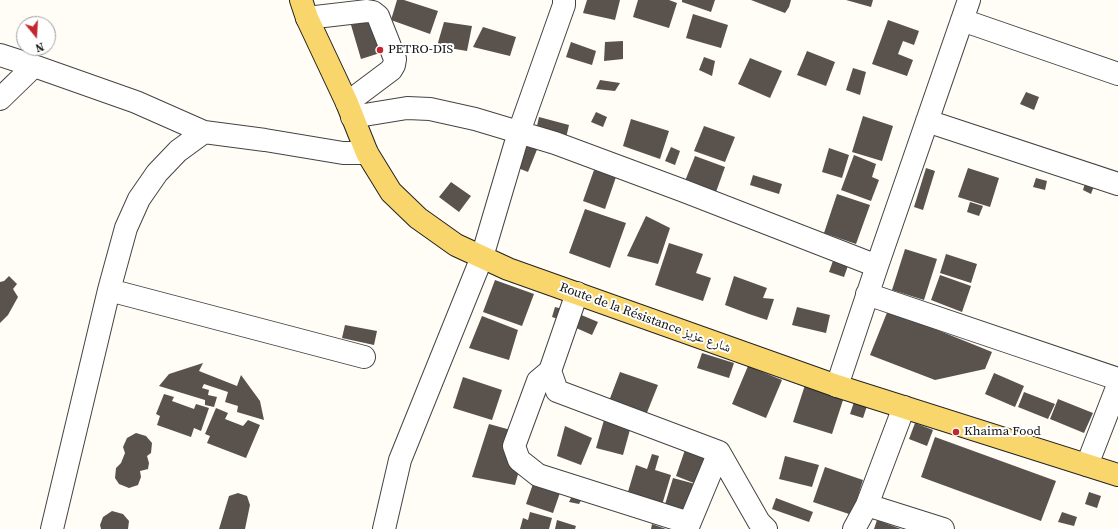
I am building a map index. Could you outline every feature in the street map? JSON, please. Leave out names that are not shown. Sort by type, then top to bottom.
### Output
[{"type":"main road","name":"Route de la Résistance شارع عزيز","points":[[304,9],[367,153],[391,192],[418,218],[456,245],[508,269],[837,386],[1118,475]]},
{"type":"street","points":[[384,529],[400,460],[482,257],[519,132],[564,5],[564,0]]},
{"type":"street","points":[[304,9],[367,11],[373,12],[378,16],[394,59],[394,65],[391,70],[349,110]]},
{"type":"street","points":[[837,386],[867,294],[965,10],[1118,74]]},
{"type":"street","points":[[0,55],[136,102],[204,132],[265,140],[343,153],[367,153]]},
{"type":"street","points":[[0,99],[34,66]]},
{"type":"street","points":[[349,110],[408,108],[430,109],[476,119],[555,143],[877,266]]},
{"type":"street","points":[[927,121],[1118,184]]},
{"type":"street","points":[[52,529],[109,290],[126,228],[139,199],[156,173],[178,151],[204,132]]},
{"type":"street","points":[[109,290],[364,357]]},
{"type":"street","points":[[576,294],[550,371],[538,381],[514,446],[519,460],[538,475],[688,526],[719,452]]},
{"type":"street","points":[[867,294],[1118,379]]},
{"type":"street","points":[[550,371],[557,391],[719,452],[759,522],[766,529]]},
{"type":"street","points":[[1087,465],[1118,385]]},
{"type":"street","points":[[854,529],[867,505],[904,407]]},
{"type":"street","points":[[867,505],[943,529]]},
{"type":"building","points":[[397,0],[404,0],[438,11],[430,34],[391,20]]},
{"type":"building","points":[[587,0],[620,0],[615,20],[583,13]]},
{"type":"building","points":[[638,0],[669,0],[677,3],[669,28],[633,17]]},
{"type":"building","points":[[682,0],[715,0],[711,12],[682,2]]},
{"type":"building","points":[[751,0],[791,0],[785,13]]},
{"type":"building","points":[[846,0],[873,0],[871,7]]},
{"type":"building","points":[[693,14],[728,25],[721,48],[686,38]]},
{"type":"building","points":[[369,20],[380,53],[361,59],[351,25]]},
{"type":"building","points":[[888,20],[919,31],[914,45],[903,41],[898,54],[913,60],[907,76],[872,64]]},
{"type":"building","points":[[444,22],[472,26],[467,51],[437,46]]},
{"type":"building","points":[[483,27],[516,37],[510,56],[473,47]]},
{"type":"building","points":[[623,41],[623,59],[604,61],[605,42]]},
{"type":"building","points":[[571,42],[596,51],[592,65],[566,57]]},
{"type":"building","points":[[807,51],[835,62],[826,86],[797,75]]},
{"type":"building","points":[[704,57],[715,61],[712,76],[699,70]]},
{"type":"building","points":[[750,58],[782,71],[770,98],[738,84]]},
{"type":"building","points":[[853,68],[866,72],[860,95],[846,90]]},
{"type":"building","points":[[600,80],[620,83],[615,91],[596,89]]},
{"type":"building","points":[[1026,92],[1039,97],[1034,110],[1020,104]]},
{"type":"building","points":[[596,112],[607,117],[603,127],[591,122]]},
{"type":"building","points":[[863,116],[893,126],[882,161],[852,152]]},
{"type":"building","points":[[539,117],[569,125],[566,138],[536,130]]},
{"type":"building","points":[[631,119],[669,131],[660,159],[623,146]]},
{"type":"building","points":[[704,126],[735,137],[725,162],[694,151]]},
{"type":"building","points":[[526,138],[540,142],[528,172],[518,168]]},
{"type":"building","points":[[671,147],[680,151],[675,165],[665,161]]},
{"type":"building","points":[[829,148],[849,155],[842,178],[822,172]]},
{"type":"building","points":[[854,155],[876,164],[872,177],[879,180],[871,201],[841,190]]},
{"type":"building","points":[[695,156],[725,167],[716,192],[685,181]]},
{"type":"building","points":[[926,168],[935,171],[923,210],[914,207]]},
{"type":"building","points":[[968,168],[999,178],[990,207],[958,197]]},
{"type":"building","points":[[594,170],[616,177],[605,209],[583,201]]},
{"type":"building","points":[[753,175],[782,184],[779,194],[750,185]]},
{"type":"building","points":[[1036,178],[1047,181],[1045,190],[1033,187]]},
{"type":"building","points":[[1086,180],[1095,183],[1091,194],[1083,190]]},
{"type":"building","points":[[451,182],[471,196],[459,212],[439,197]]},
{"type":"building","points":[[837,194],[870,205],[856,244],[824,233]]},
{"type":"building","points":[[970,202],[983,206],[979,216],[967,212]]},
{"type":"building","points":[[585,209],[626,223],[610,268],[569,253]]},
{"type":"building","points":[[646,216],[670,228],[658,264],[627,256]]},
{"type":"building","points":[[669,243],[703,254],[696,273],[711,278],[703,301],[655,285]]},
{"type":"building","points":[[905,249],[937,259],[924,300],[892,290]]},
{"type":"building","points":[[946,254],[977,264],[971,283],[940,273]]},
{"type":"building","points":[[835,255],[850,260],[844,277],[829,272]]},
{"type":"building","points":[[940,275],[971,286],[962,312],[931,300]]},
{"type":"building","points":[[9,276],[17,284],[13,289],[18,297],[8,315],[0,323],[0,282],[4,281]]},
{"type":"building","points":[[734,276],[767,288],[763,298],[774,299],[767,320],[725,305]]},
{"type":"building","points":[[495,280],[534,294],[522,326],[483,312]]},
{"type":"building","points":[[555,307],[567,310],[564,321],[552,317]]},
{"type":"building","points":[[797,307],[830,315],[826,333],[792,325]]},
{"type":"building","points":[[888,310],[992,352],[985,369],[935,380],[870,355]]},
{"type":"building","points":[[579,314],[598,322],[592,335],[574,327]]},
{"type":"building","points":[[482,316],[518,330],[509,360],[469,348]]},
{"type":"building","points":[[345,325],[377,331],[374,345],[342,338]]},
{"type":"building","points":[[702,353],[734,363],[729,378],[697,368]]},
{"type":"building","points":[[203,363],[199,371],[237,386],[241,375],[260,401],[264,420],[237,412],[238,406],[225,402],[228,392],[204,384],[202,388],[209,390],[208,395],[217,397],[214,407],[205,405],[205,400],[159,386],[169,374]]},
{"type":"building","points":[[748,366],[782,380],[766,418],[732,404]]},
{"type":"building","points":[[620,372],[658,385],[646,415],[609,401]]},
{"type":"building","points":[[994,373],[1024,386],[1015,407],[985,394]]},
{"type":"building","points":[[463,377],[502,390],[492,420],[453,408]]},
{"type":"building","points":[[805,385],[844,397],[832,434],[793,422]]},
{"type":"building","points":[[1024,392],[1055,404],[1048,419],[1018,407]]},
{"type":"building","points":[[164,394],[174,397],[172,401],[194,409],[196,404],[209,408],[201,431],[194,428],[191,437],[157,425],[160,416],[156,414]]},
{"type":"building","points":[[855,399],[868,403],[863,418],[850,414]]},
{"type":"building","points":[[1058,399],[1093,413],[1084,433],[1050,419]]},
{"type":"building","points":[[216,408],[228,413],[225,419],[243,426],[248,420],[260,425],[246,458],[207,443],[210,436],[205,434]]},
{"type":"building","points":[[604,420],[631,426],[623,455],[596,448]]},
{"type":"building","points":[[915,423],[933,430],[927,446],[909,439]]},
{"type":"building","points":[[489,424],[529,435],[515,485],[472,477]]},
{"type":"building","points":[[565,426],[592,438],[581,465],[557,456]]},
{"type":"building","points":[[136,433],[146,436],[152,443],[151,453],[147,456],[149,463],[148,469],[140,471],[141,477],[138,485],[129,488],[119,484],[115,478],[116,468],[121,463],[125,453],[123,447],[127,438]]},
{"type":"building","points":[[935,437],[1056,481],[1041,521],[921,477]]},
{"type":"building","points":[[686,447],[710,455],[699,485],[676,476]]},
{"type":"building","points":[[652,454],[659,456],[655,470],[671,475],[662,505],[627,495],[636,465],[647,469]]},
{"type":"building","points":[[785,456],[819,465],[812,487],[779,479]]},
{"type":"building","points":[[825,467],[863,480],[852,515],[813,502]]},
{"type":"building","points":[[535,478],[562,487],[553,513],[526,504]]},
{"type":"building","points":[[673,478],[699,485],[689,518],[663,511]]},
{"type":"building","points":[[574,492],[583,497],[579,504],[569,502]]},
{"type":"building","points":[[1089,492],[1101,496],[1097,508],[1085,504]]},
{"type":"building","points":[[238,493],[247,496],[250,505],[245,529],[219,529],[229,496]]},
{"type":"building","points":[[776,498],[813,512],[809,522],[772,509]]},
{"type":"building","points":[[112,511],[123,514],[129,521],[128,529],[101,529],[100,525],[103,517]]},
{"type":"building","points":[[530,512],[552,518],[549,529],[520,529],[523,518],[528,520]]},
{"type":"building","points":[[1062,512],[1077,517],[1074,526],[1058,522]]},
{"type":"building","points":[[557,520],[576,526],[575,529],[555,529]]},
{"type":"building","points":[[877,520],[901,529],[874,529]]},
{"type":"building","points":[[652,524],[666,529],[651,529]]},
{"type":"place","name":"PETRO-DIS","points":[[380,50]]},
{"type":"place","name":"Khaima Food","points":[[956,432]]}]
